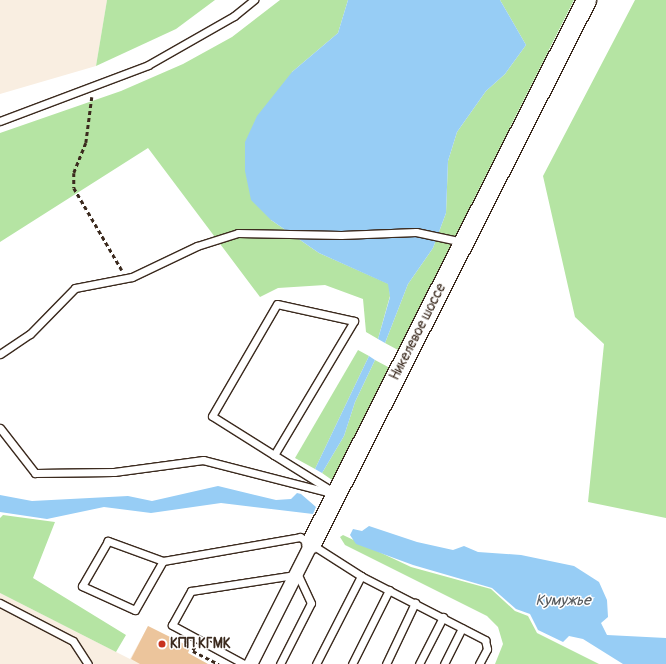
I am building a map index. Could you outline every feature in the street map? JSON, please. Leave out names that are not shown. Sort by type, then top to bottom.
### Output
[{"type":"street","name":"Никелевое шоссе","points":[[250,664],[586,0]]},
{"type":"lane","points":[[0,122],[93,88],[167,55],[234,16],[254,0]]},
{"type":"lane","points":[[0,354],[30,334],[74,288],[132,277],[197,246],[238,233],[341,235],[416,232],[464,242]]},
{"type":"lane","points":[[274,455],[354,321],[277,304],[212,416],[274,455],[337,494]]},
{"type":"lane","points":[[0,428],[35,473],[114,472],[203,460],[337,494]]},
{"type":"lane","points":[[162,561],[135,610],[82,586],[108,541],[162,561],[285,538],[300,538],[311,543],[361,576],[485,640],[487,649],[479,664]]},
{"type":"lane","points":[[244,664],[172,625],[191,591],[295,573],[312,603],[280,664]]},
{"type":"lane","points":[[316,664],[361,576]]},
{"type":"lane","points":[[352,664],[389,590]]},
{"type":"lane","points":[[0,603],[73,641],[88,664]]},
{"type":"lane","points":[[386,664],[415,603]]},
{"type":"lane","points":[[419,664],[443,617]]},
{"type":"lane","points":[[444,664],[462,628]]},
{"type":"path","points":[[93,88],[86,143],[74,173],[74,188],[119,267],[132,277]]},
{"type":"shaded area","points":[[0,0],[107,0],[96,66],[0,94]]},
{"type":"shaded area","points":[[0,593],[130,659],[148,626],[190,647],[188,653],[208,664],[0,664]]},
{"type":"green space","points":[[107,0],[215,0],[176,29],[96,66]]},
{"type":"green space","points":[[280,0],[348,0],[338,33],[292,72],[271,220],[319,253],[389,284],[390,296],[378,339],[366,332],[363,299],[325,285],[278,288],[260,297],[148,148],[0,242],[0,133],[121,91],[183,64],[232,37]]},
{"type":"green space","points":[[500,0],[574,0],[398,350],[385,343],[408,284],[433,248],[446,213],[448,161],[457,132],[486,91],[505,74],[526,45]]},
{"type":"green space","points":[[635,0],[666,0],[666,518],[588,502],[604,344],[575,317],[543,176]]},
{"type":"green space","points":[[358,350],[369,356],[315,469],[295,458]]},
{"type":"green space","points":[[375,360],[390,368],[332,480],[322,473],[344,436],[355,402]]},
{"type":"green space","points":[[3,515],[55,522],[33,578],[126,635],[116,652],[0,593],[0,518]]},
{"type":"green space","points":[[343,535],[411,567],[491,589],[515,611],[528,616],[537,633],[599,664],[495,664],[503,644],[498,627],[487,616],[345,545],[340,537]]},
{"type":"water","points":[[348,0],[500,0],[526,45],[505,74],[486,91],[457,132],[448,161],[446,213],[433,248],[408,284],[385,343],[378,339],[390,297],[388,284],[319,253],[271,220],[251,200],[245,171],[245,142],[257,116],[292,72],[338,33]]},
{"type":"water","points":[[369,356],[375,360],[355,402],[344,436],[322,473],[315,469]]},
{"type":"water","points":[[218,486],[276,500],[291,499],[297,493],[301,494],[316,507],[313,514],[221,503],[151,513],[104,507],[47,519],[0,512],[0,495],[32,501],[128,496],[152,501]]},
{"type":"water","name":"Кумужье","points":[[369,526],[417,542],[453,550],[464,546],[478,552],[521,555],[574,566],[599,582],[607,600],[608,617],[601,623],[607,635],[666,638],[666,664],[623,664],[583,639],[569,636],[563,642],[538,630],[530,614],[516,609],[492,588],[413,565],[356,544],[350,535],[353,529],[362,531]]},
{"type":"building","name":"КПП КГМК","points":[[148,626],[190,647],[188,653],[208,664],[140,664],[131,659]]},
{"type":"place","name":"КПП КГМК","points":[[162,644]]}]
